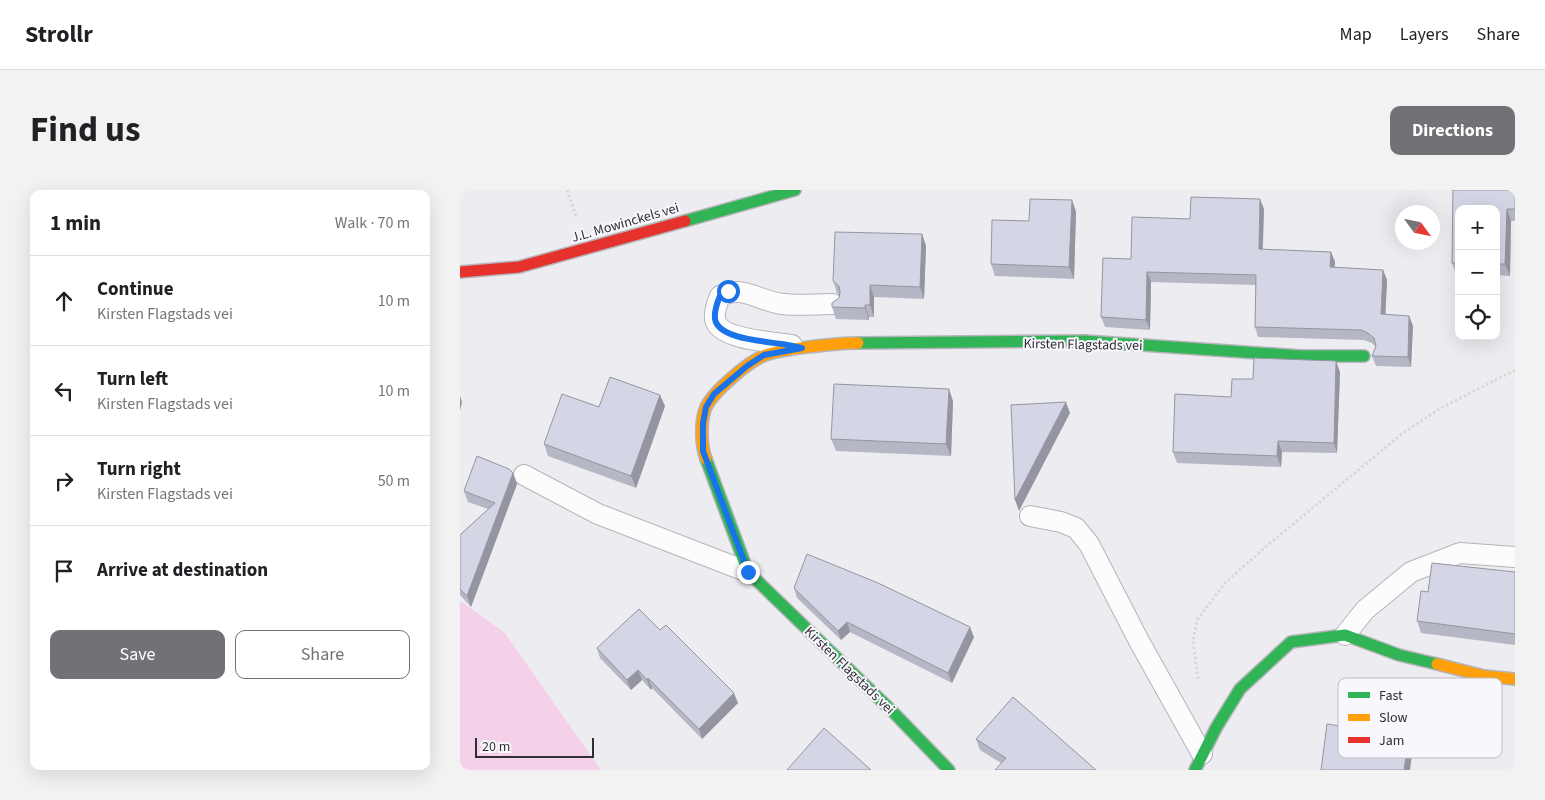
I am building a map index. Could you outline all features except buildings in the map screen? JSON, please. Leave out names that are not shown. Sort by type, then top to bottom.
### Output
[{"type":"street","name":"J.L. Mowinckels vei","points":[[460,272],[519,267],[795,190]]},
{"type":"street","name":"Kirsten Flagstads vei","points":[[950,770],[893,712],[748,572],[703,451],[703,423],[706,407],[714,394],[747,366],[764,355],[840,342],[949,344],[1085,341],[1301,356],[1364,356]]},
{"type":"street","points":[[1198,762],[1240,689],[1292,642],[1345,635],[1399,655],[1484,676],[1500,678]]},
{"type":"street","points":[[1502,678],[1515,680]]},
{"type":"lane","name":"Kirsten Flagstads vei","points":[[802,348],[736,337],[719,328],[715,320],[720,296],[728,291],[738,290],[782,304],[833,304]]},
{"type":"lane","name":"Kirsten Flagstads vei","points":[[524,474],[598,514],[748,572]]},
{"type":"lane","points":[[1030,516],[1061,522],[1076,528],[1089,544],[1198,762]]},
{"type":"lane","points":[[1345,635],[1365,610],[1412,572],[1460,553],[1515,557]]},
{"type":"path","points":[[567,190],[574,212]]},
{"type":"path","points":[[1216,728],[1204,704],[1198,680],[1193,641],[1197,620],[1225,583],[1403,433],[1441,408],[1515,370]]},
{"type":"shaded area","points":[[460,601],[504,632],[601,770],[460,770]]},
{"type":"traffic: fast","points":[[685,221],[795,190]]},
{"type":"traffic: fast","points":[[858,343],[1085,341],[1301,356],[1364,356]]},
{"type":"traffic: fast","points":[[706,459],[748,572],[893,712],[949,770]]},
{"type":"traffic: fast","points":[[1195,770],[1216,728],[1240,689],[1291,642],[1345,635],[1399,655],[1437,664]]},
{"type":"traffic: slow","points":[[706,459],[702,433],[706,407],[716,393],[740,371],[771,353],[809,347],[858,343]]},
{"type":"traffic: slow","points":[[1437,664],[1484,676],[1515,679]]},
{"type":"traffic: jam","points":[[460,272],[519,267],[685,221]]},
{"type":"route","points":[[728,291],[720,296],[716,308],[715,320],[719,328],[736,337],[795,345],[802,348],[764,355],[747,366],[714,394],[706,407],[703,423],[703,451],[748,572]]}]
